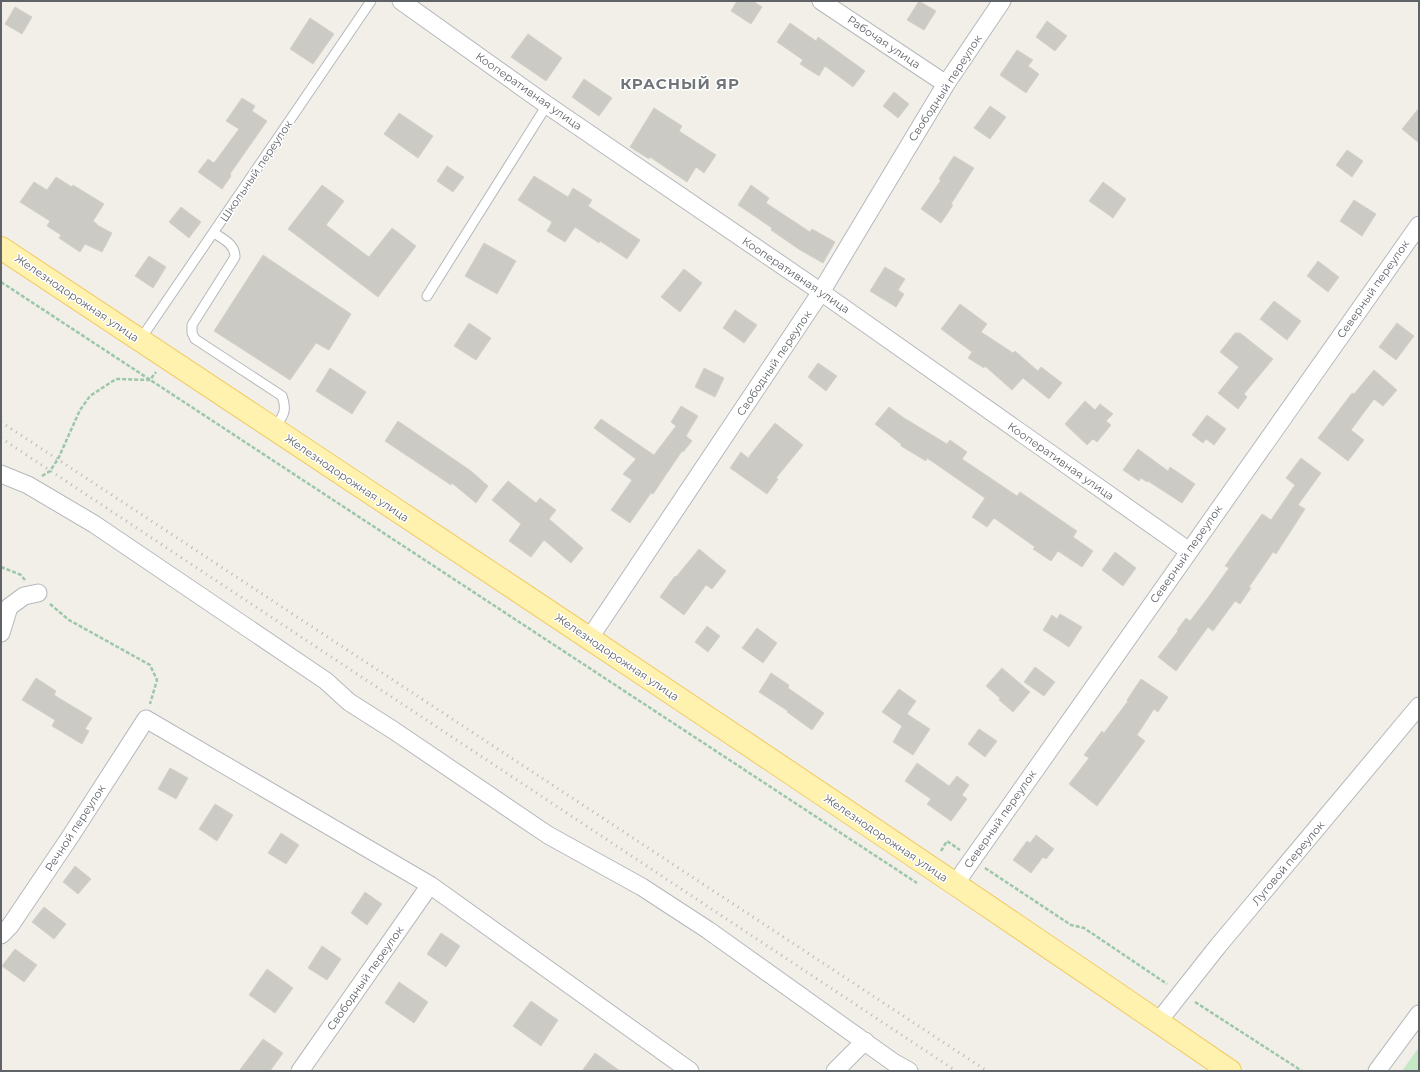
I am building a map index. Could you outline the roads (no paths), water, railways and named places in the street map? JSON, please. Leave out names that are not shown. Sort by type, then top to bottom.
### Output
[{"type":"main road","name":"Железнодорожная улица","points":[[1,248],[955,884],[1230,1071]]},
{"type":"street","name":"Кооперативная улица","points":[[402,1],[547,105],[821,292],[1188,551]]},
{"type":"street","name":"Рабочая улица","points":[[822,1],[946,84]]},
{"type":"street","name":"Свободный переулок","points":[[589,639],[821,292],[946,84],[1002,1]]},
{"type":"street","name":"Северный переулок","points":[[955,884],[1419,225]]},
{"type":"street","points":[[1,474],[28,485],[94,524],[326,681],[348,702],[393,730],[548,835],[642,887],[708,930],[865,1041],[892,1062],[909,1071]]},
{"type":"street","points":[[1,633],[9,607],[24,596],[38,593]]},
{"type":"street","name":"Луговой переулок","points":[[1158,1022],[1218,946],[1419,706]]},
{"type":"street","name":"Речной переулок","points":[[1,934],[10,926],[66,844],[146,719],[430,885]]},
{"type":"street","name":"Свободный переулок","points":[[300,1071],[430,885]]},
{"type":"street","points":[[430,885],[690,1071]]},
{"type":"street","points":[[1377,1071],[1419,1014]]},
{"type":"street","points":[[835,1071],[865,1041]]},
{"type":"lane","name":"Школьный переулок","points":[[140,340],[371,1]]},
{"type":"lane","points":[[427,296],[547,105]]},
{"type":"lane","points":[[214,233],[231,244],[235,252],[235,257],[192,325],[192,333],[195,339],[282,396],[285,403],[285,411],[274,430]]},
{"type":"railway","points":[[1,422],[987,1071]]},
{"type":"railway","points":[[1,438],[956,1071]]},
{"type":"district","name":"КРАСНЫЙ ЯР","points":[[680,83]]}]
